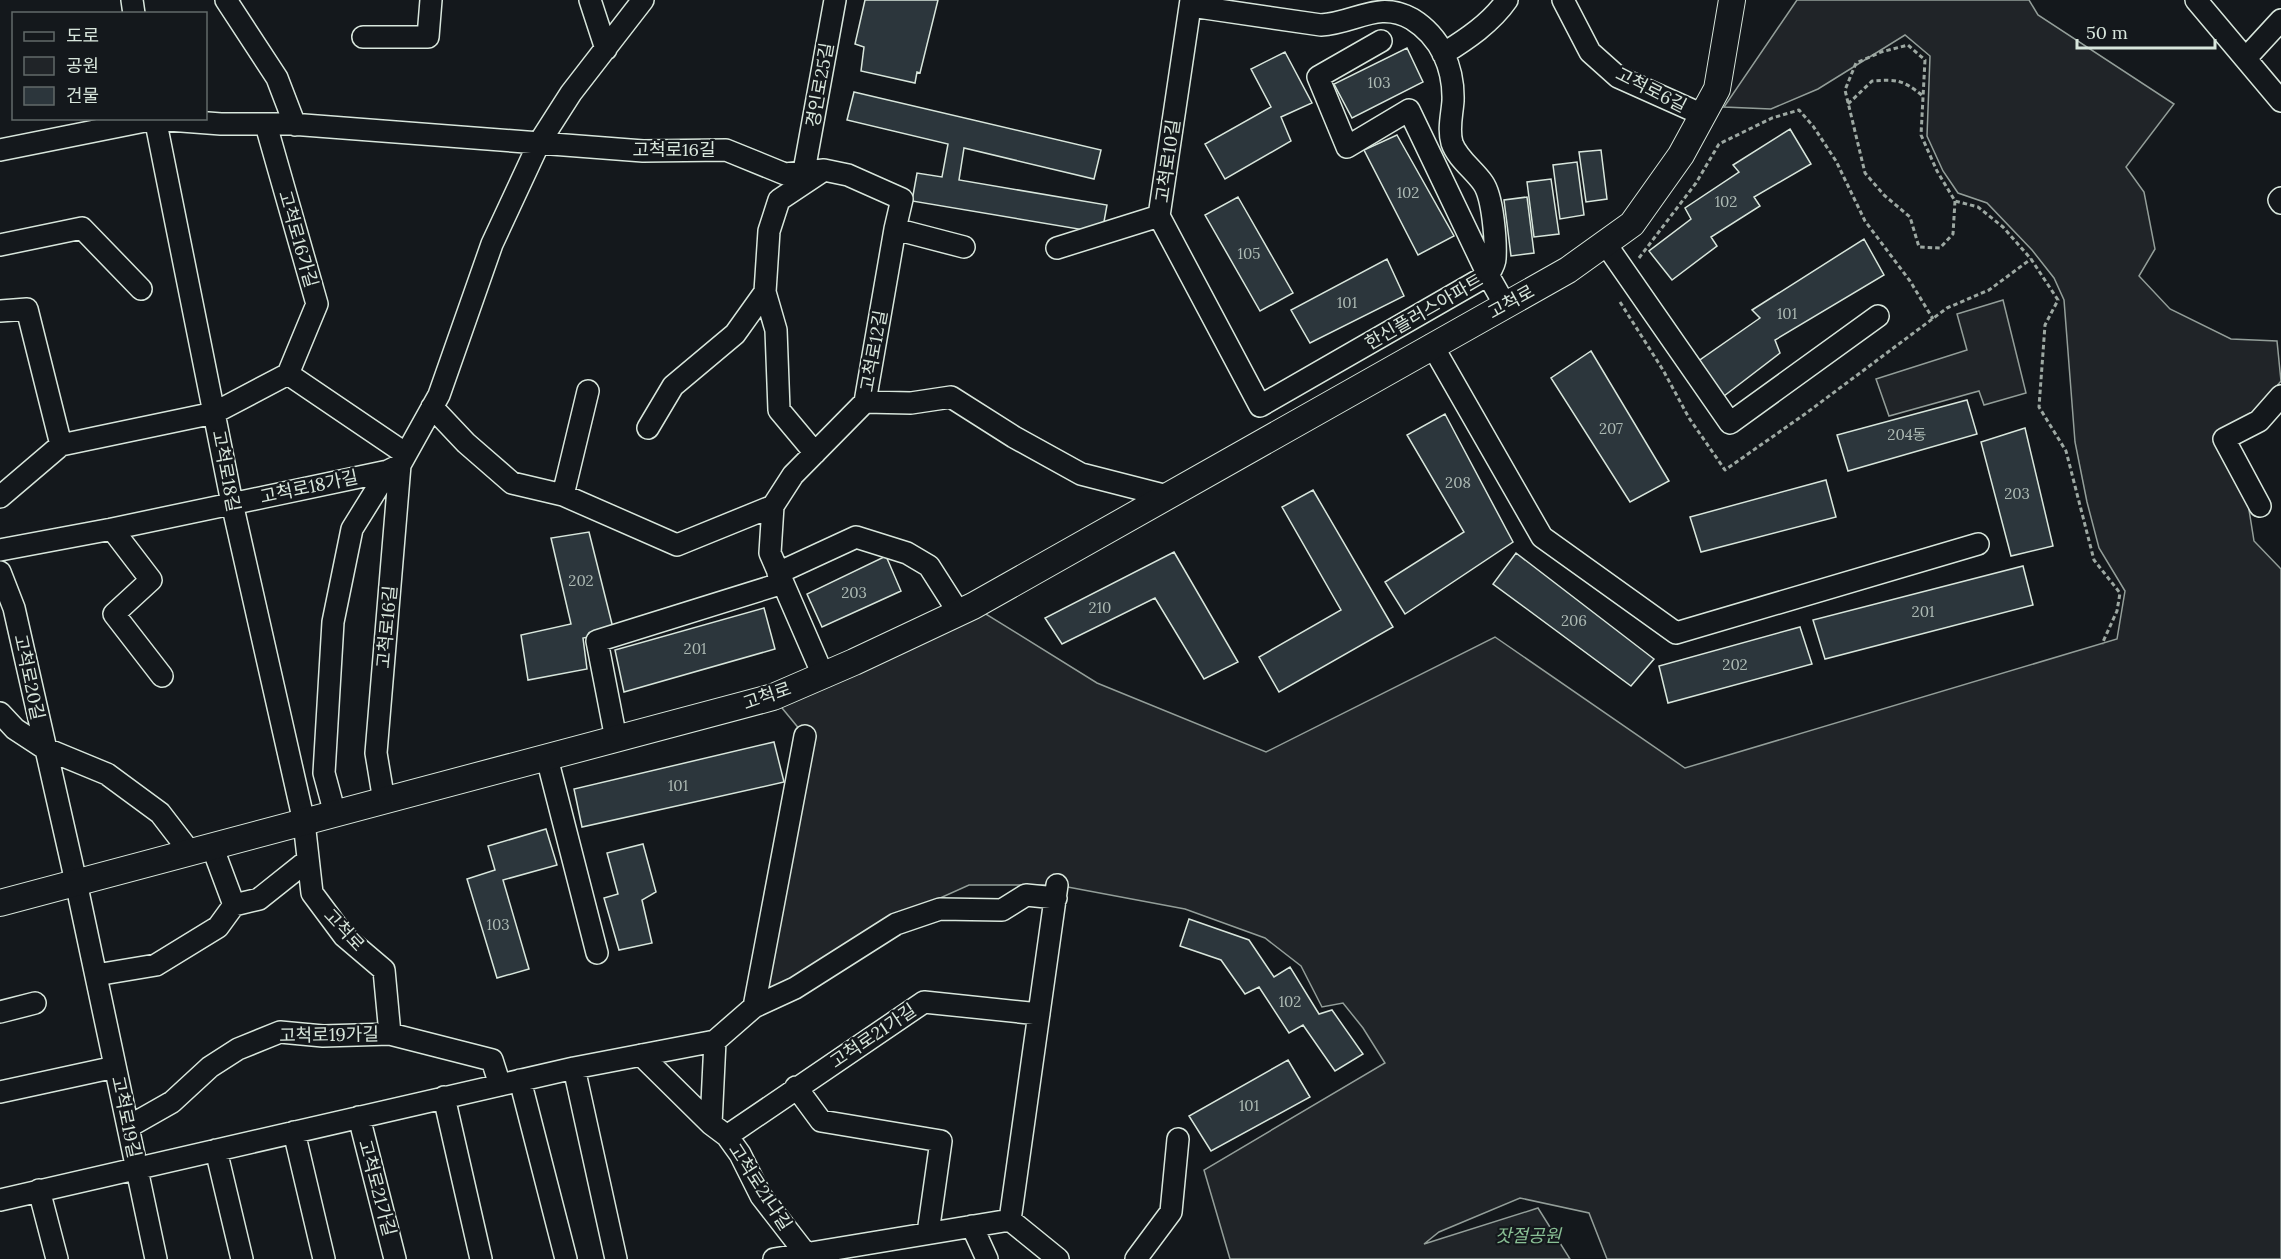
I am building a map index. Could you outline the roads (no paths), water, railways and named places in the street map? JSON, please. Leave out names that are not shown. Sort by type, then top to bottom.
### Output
[{"type":"main road","name":"고척로","points":[[0,903],[773,697],[959,613],[1568,270],[1632,224],[1682,155],[1717,89],[1732,0]]},
{"type":"street","points":[[226,0],[277,78],[295,125]]},
{"type":"street","points":[[363,37],[428,37],[431,0]]},
{"type":"street","points":[[590,0],[606,49]]},
{"type":"street","name":"경인로25길","points":[[814,170],[836,0]]},
{"type":"street","points":[[1443,54],[1471,37],[1507,0]]},
{"type":"street","name":"고척로6길","points":[[1563,0],[1590,51],[1618,77],[1702,115]]},
{"type":"street","points":[[2196,0],[2281,101]]},
{"type":"street","points":[[1191,3],[1321,25],[1336,24],[1374,9],[1390,9],[1411,18],[1427,31],[1440,45],[1452,80],[1452,143],[1458,154],[1487,189],[1492,207],[1496,261],[1488,275],[1505,305]]},
{"type":"street","name":"고척로10길","points":[[1057,248],[1159,216],[1191,3]]},
{"type":"street","name":"고척로16길","points":[[384,801],[376,753],[398,463],[439,395],[492,244],[539,143],[571,93],[606,49],[634,6]]},
{"type":"street","points":[[2246,58],[2281,20]]},
{"type":"street","name":"한신플러스아파트","points":[[1159,216],[1260,406],[1488,275],[1409,110],[1347,147],[1318,77],[1381,41]]},
{"type":"street","points":[[0,150],[150,120]]},
{"type":"street","name":"고척로18길","points":[[155,120],[232,503],[304,822]]},
{"type":"street","points":[[168,120],[221,124],[295,125],[539,143]]},
{"type":"street","name":"고척로16가길","points":[[266,124],[317,304],[288,374]]},
{"type":"street","name":"고척로16길","points":[[539,143],[643,151],[726,150],[785,174],[814,170]]},
{"type":"street","points":[[814,170],[778,200],[769,231],[765,292],[776,330],[779,410],[815,453]]},
{"type":"street","name":"고척로12길","points":[[814,170],[848,176],[902,200],[865,402],[793,475],[773,506],[770,554],[823,675]]},
{"type":"street","points":[[2281,198],[2279,200],[2281,203]]},
{"type":"street","points":[[0,245],[82,228],[141,289]]},
{"type":"street","points":[[895,230],[964,247]]},
{"type":"street","points":[[1605,243],[1730,423],[1878,316]]},
{"type":"street","points":[[648,428],[673,386],[735,334],[765,292]]},
{"type":"street","points":[[0,311],[27,309],[60,446]]},
{"type":"street","points":[[1432,345],[1542,537],[1676,633],[1978,544]]},
{"type":"street","points":[[0,497],[60,446],[214,413],[288,374],[398,463],[352,529],[333,622],[324,773],[335,814]]},
{"type":"street","points":[[563,495],[588,391]]},
{"type":"street","points":[[2260,506],[2224,439],[2259,421],[2281,396]]},
{"type":"street","points":[[865,402],[911,403],[951,397],[1014,437],[1081,474],[1167,496]]},
{"type":"street","points":[[432,407],[466,443],[512,483],[563,495],[677,545],[773,506]]},
{"type":"street","name":"고척로18가길","points":[[0,550],[232,503],[398,463]]},
{"type":"street","points":[[112,529],[151,580],[114,614],[162,676]]},
{"type":"street","points":[[616,739],[597,641],[781,578],[856,537],[907,553],[929,566],[959,613]]},
{"type":"street","name":"고척로20길","points":[[0,572],[14,608],[76,882]]},
{"type":"street","name":"고척로20길","points":[[0,713],[15,729],[44,748]]},
{"type":"street","points":[[754,1007],[805,736]]},
{"type":"street","points":[[44,748],[107,774],[160,813],[201,849],[234,904]]},
{"type":"street","points":[[547,758],[597,953]]},
{"type":"street","name":"고척로","points":[[304,822],[312,893],[344,936],[384,970],[390,1034]]},
{"type":"street","points":[[96,975],[156,965],[218,927],[234,904],[259,899],[308,860]]},
{"type":"street","name":"고척로19길","points":[[76,882],[156,1259]]},
{"type":"street","points":[[719,1130],[715,1041],[754,1007],[795,988],[896,924],[940,909],[1002,910],[1026,895],[1057,891],[1010,1220],[1058,1259]]},
{"type":"street","name":"고척로21가길","points":[[719,1130],[796,1087],[924,1002],[1039,1014]]},
{"type":"street","points":[[0,1012],[35,1003]]},
{"type":"street","name":"고척로19가길","points":[[128,1126],[172,1102],[210,1067],[238,1049],[280,1032],[323,1036],[390,1034],[492,1059],[510,1082]]},
{"type":"street","name":"고척로21가길","points":[[0,1200],[510,1082],[715,1041]]},
{"type":"street","name":"고척로21나길","points":[[641,1055],[719,1130],[740,1154],[761,1196],[806,1254]]},
{"type":"street","points":[[0,1092],[116,1067]]},
{"type":"street","points":[[574,1068],[616,1259]]},
{"type":"street","points":[[510,1082],[566,1259]]},
{"type":"street","points":[[796,1087],[821,1121],[941,1141],[928,1233]]},
{"type":"street","points":[[444,1097],[482,1259]]},
{"type":"street","name":"고척로21가길","points":[[358,1117],[396,1259]]},
{"type":"street","points":[[294,1132],[324,1259]]},
{"type":"street","points":[[1136,1259],[1172,1212],[1178,1139]]},
{"type":"street","points":[[216,1150],[242,1259]]},
{"type":"street","points":[[39,1190],[57,1259]]},
{"type":"street","name":"고척로21나길","points":[[774,1259],[1010,1220]]},
{"type":"street","points":[[972,1226],[987,1259]]},
{"type":"park label","name":"잣절공원","points":[[1528,1236]]}]
